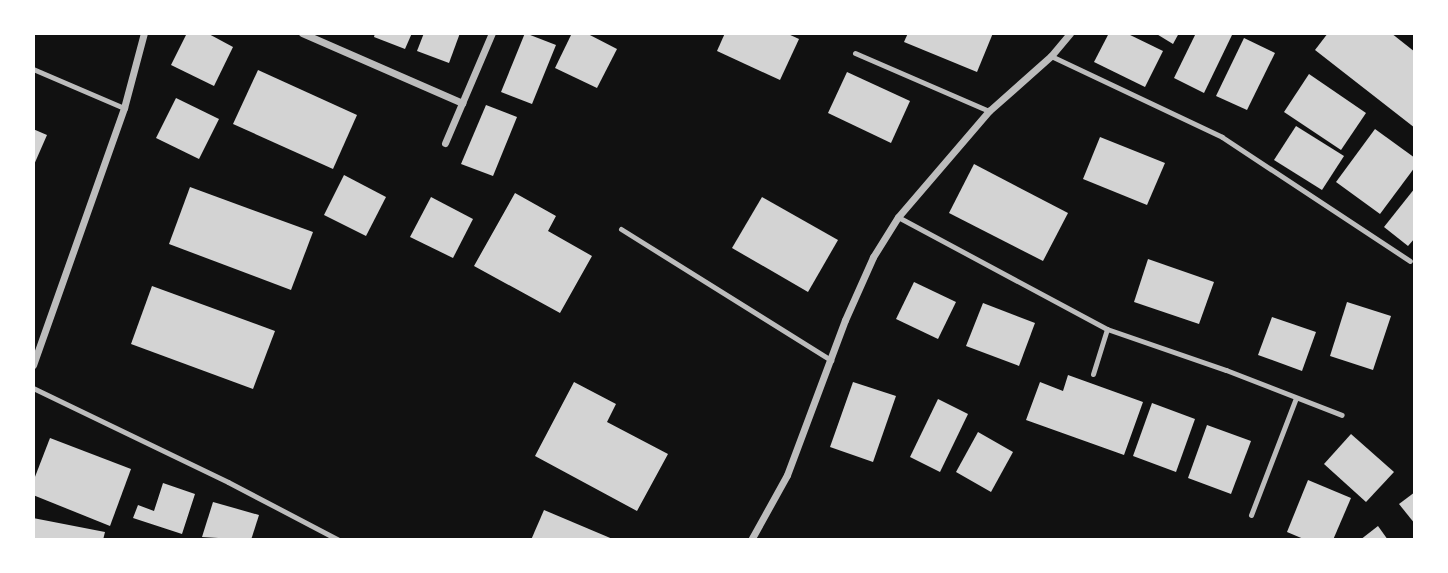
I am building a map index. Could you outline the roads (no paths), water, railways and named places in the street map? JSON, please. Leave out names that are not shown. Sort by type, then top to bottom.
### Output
[{"type":"street","points":[[33,365],[124,108],[144,33]]},
{"type":"street","points":[[302,33],[462,103]]},
{"type":"street","points":[[445,143],[492,33]]},
{"type":"street","points":[[751,540],[787,475],[845,320],[873,257],[898,217],[989,111],[1051,56],[1070,33]]},
{"type":"lane","points":[[855,53],[989,111]]},
{"type":"lane","points":[[1051,56],[1222,137],[1410,261]]},
{"type":"lane","points":[[33,69],[124,108]]},
{"type":"lane","points":[[898,217],[1107,329],[1342,415]]},
{"type":"lane","points":[[621,229],[831,360]]},
{"type":"lane","points":[[1093,374],[1107,329]]},
{"type":"lane","points":[[33,388],[229,482],[339,540]]},
{"type":"lane","points":[[1251,515],[1296,398]]}]
